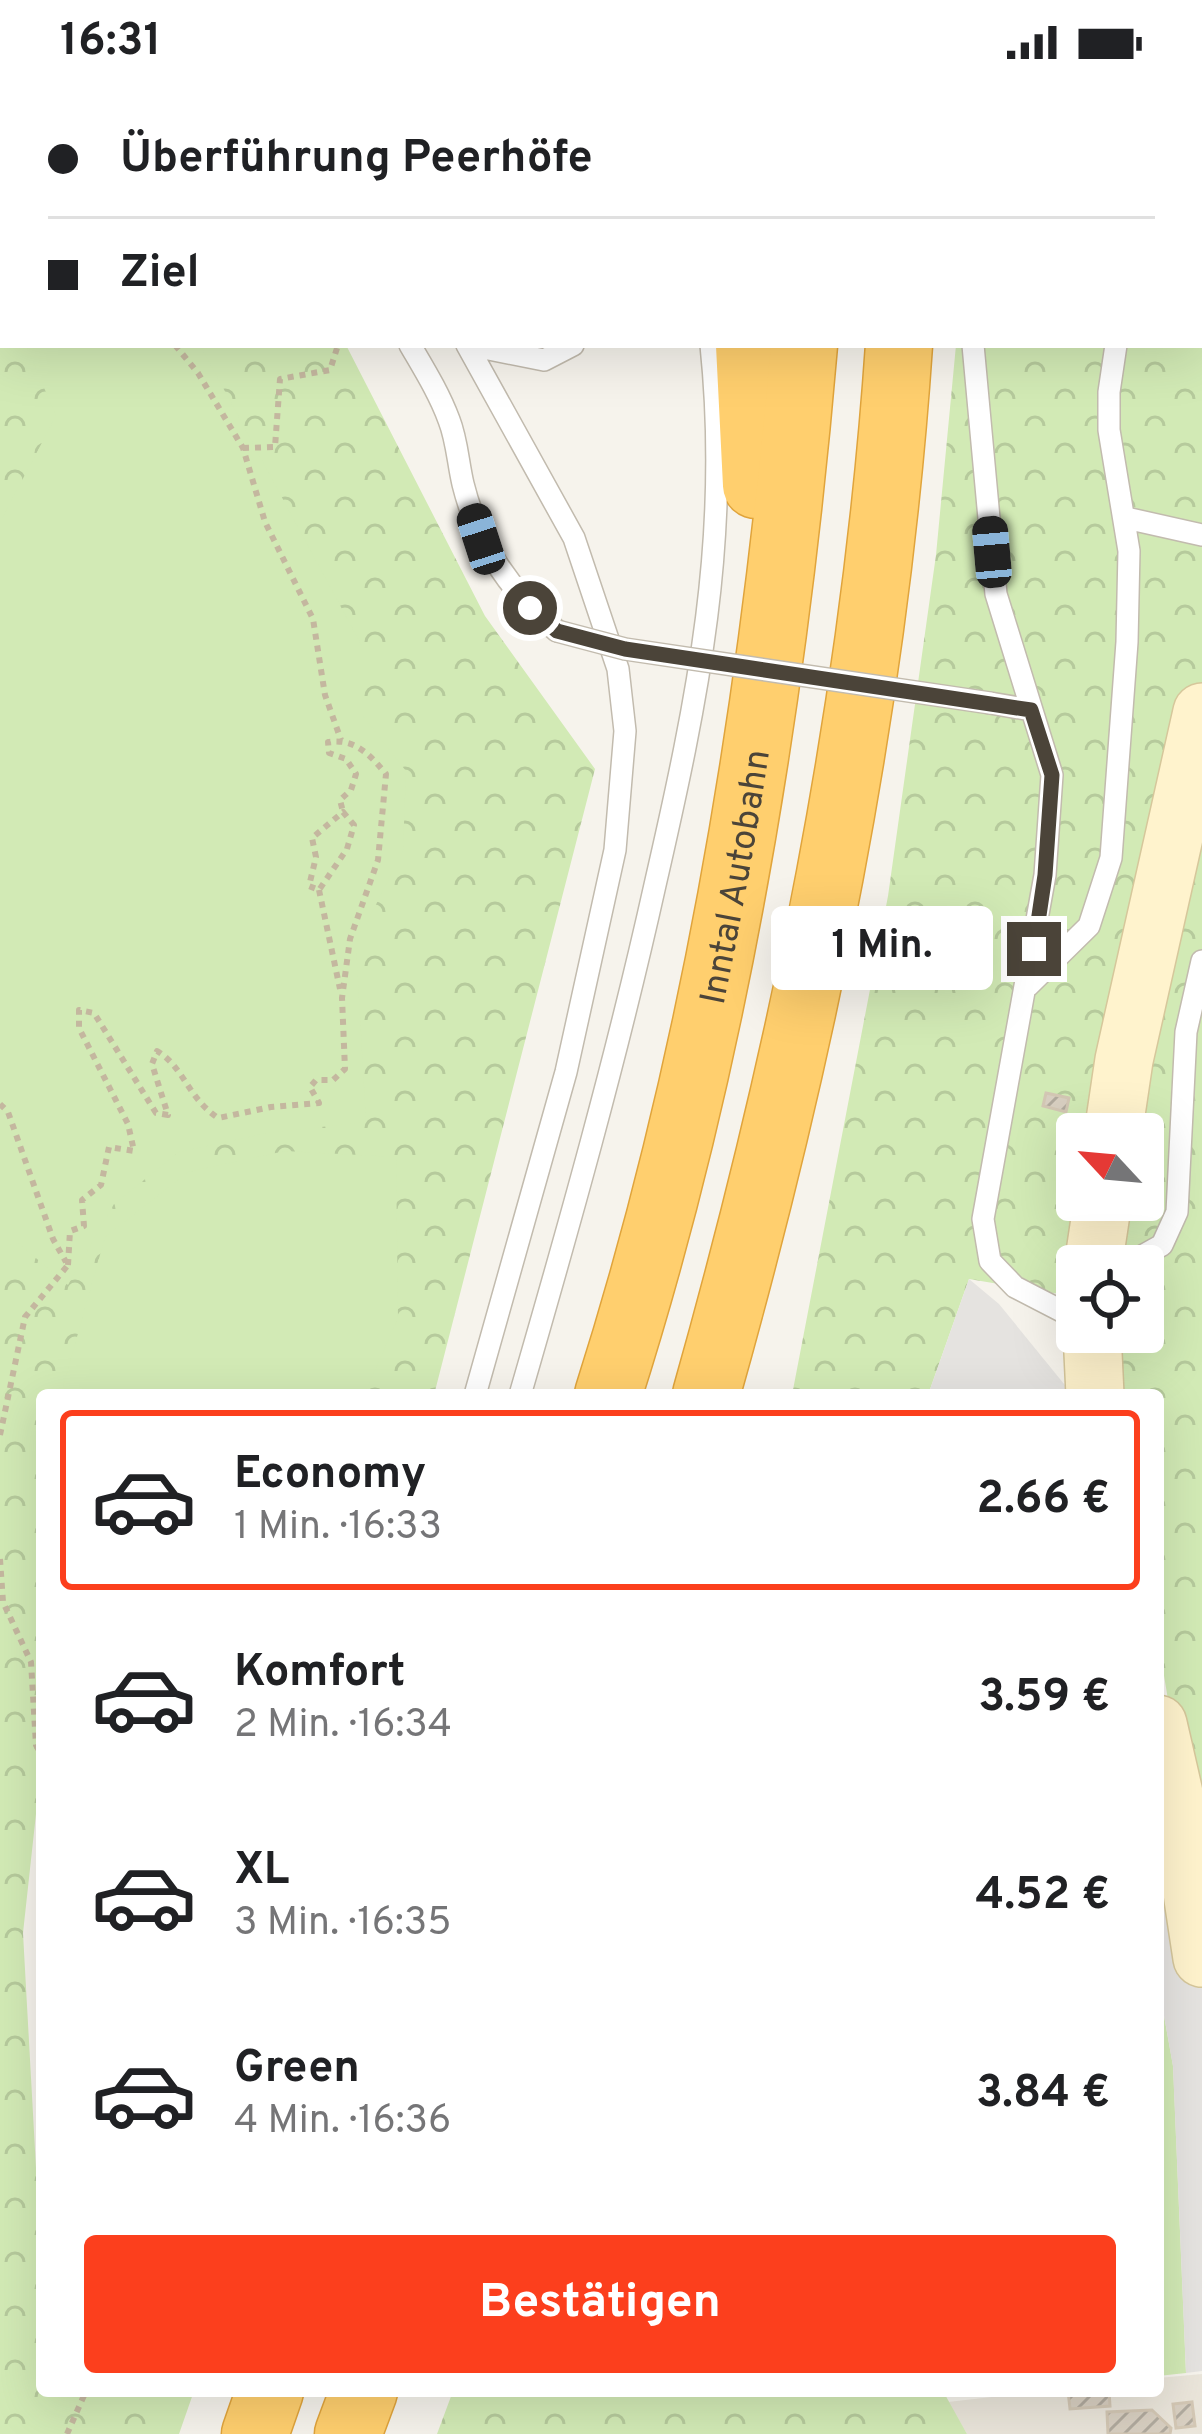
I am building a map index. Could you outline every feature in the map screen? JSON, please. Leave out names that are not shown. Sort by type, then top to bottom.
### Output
[{"type":"highway","points":[[748,348],[756,519],[777,608]]},
{"type":"highway","name":"Inntal Autobahn","points":[[610,1389],[635,1311],[694,1068],[733,882],[790,510],[804,348]]},
{"type":"highway","points":[[708,1389],[798,1030],[855,742],[886,512],[899,348]]},
{"type":"highway","points":[[255,2434],[268,2397]]},
{"type":"highway","points":[[348,2434],[362,2397]]},
{"type":"main road","points":[[1116,1113],[1202,712]]},
{"type":"main road","points":[[1093,1353],[1095,1389]]},
{"type":"main road","points":[[1164,1750],[1183,1833],[1202,1958]]},
{"type":"lane","points":[[412,348],[452,426],[481,539],[505,579],[557,631],[625,649],[1031,710]]},
{"type":"lane","points":[[470,348],[574,538],[618,669],[625,731],[615,850],[566,1072],[477,1389]]},
{"type":"lane","points":[[483,348],[544,360],[567,348]]},
{"type":"lane","points":[[522,1389],[640,955],[698,688],[709,620],[719,493],[711,348]]},
{"type":"lane","points":[[974,348],[996,594],[1052,775],[1045,875],[1028,986],[983,1220],[990,1261],[1015,1287],[1056,1308]]},
{"type":"lane","points":[[1028,986],[1088,926],[1111,858],[1127,642],[1126,518],[1109,430],[1115,348]]},
{"type":"lane","points":[[1126,518],[1202,535]]},
{"type":"lane","points":[[1162,1245],[1177,1212],[1186,1032],[1202,961]]},
{"type":"path","points":[[177,348],[243,448],[266,522],[313,619],[326,695],[341,740]]},
{"type":"path","points":[[243,448],[275,447],[280,379],[330,370],[337,348]]},
{"type":"path","points":[[0,1435],[25,1317],[68,1265],[70,1231],[84,1226],[82,1200],[101,1185],[109,1148],[134,1151],[128,1124],[79,1028],[79,1010],[94,1013],[156,1113],[168,1115],[152,1064],[158,1051],[170,1058],[197,1104],[218,1118],[271,1106],[320,1103],[310,1087],[316,1080],[333,1080],[345,1069],[342,998],[319,890],[347,849],[354,825],[340,800],[351,790],[356,773],[346,759],[329,753],[328,742],[341,740],[367,752],[386,774],[379,860],[350,939],[342,998]]},
{"type":"path","points":[[319,890],[309,886],[316,857],[312,838],[343,812]]},
{"type":"path","points":[[0,1104],[8,1112],[53,1239],[68,1265]]},
{"type":"path","points":[[0,1559],[2,1604],[31,1662],[36,1745]]},
{"type":"path","points":[[67,2434],[83,2397]]},
{"type":"shaded area","points":[[969,1279],[999,1304],[1068,1389],[930,1389]]},
{"type":"shaded area","points":[[1164,1756],[1202,1958],[1202,2371],[1186,2373],[1173,2066],[1164,2016]]},
{"type":"shaded area","points":[[1202,2374],[1202,2434],[967,2434],[948,2402],[992,2397],[1164,2397],[1164,2377]]},
{"type":"green space","points":[[0,348],[348,348],[485,616],[595,769],[436,1389],[36,1389],[36,1814],[23,1933],[36,2168],[36,2397],[192,2397],[179,2434],[0,2434]]},
{"type":"green space","points":[[27,348],[202,348],[363,648],[363,716],[406,771],[403,850],[356,945],[366,1122],[267,1133],[179,1152],[114,1204],[68,1285],[18,1243],[0,1247],[0,522],[56,416]]},
{"type":"green space","points":[[956,348],[1202,348],[1202,1902],[1164,1676],[1164,1389],[1118,1389],[1115,1353],[1164,1353],[1164,1245],[1056,1245],[1056,1294],[969,1279],[930,1389],[793,1389],[888,896],[936,555]]},
{"type":"green space","points":[[285,1151],[396,1157],[398,1318],[367,1389],[64,1389],[105,1237],[188,1172]]},
{"type":"green space","points":[[1164,2016],[1173,2066],[1186,2373],[1164,2375]]},
{"type":"green space","points":[[451,2397],[946,2397],[967,2434],[437,2434]]},
{"type":"building","points":[[1046,1093],[1069,1098],[1066,1112],[1043,1106]]},
{"type":"building","points":[[1069,2397],[1109,2397],[1110,2406],[1070,2409]]},
{"type":"building","points":[[1192,2402],[1195,2426],[1176,2428],[1173,2404]]},
{"type":"building","points":[[1152,2410],[1171,2428],[1170,2434],[1108,2434],[1107,2412]]},
{"type":"route","points":[[530,608],[557,631],[625,649],[1031,710],[1052,775],[1034,949]]}]
